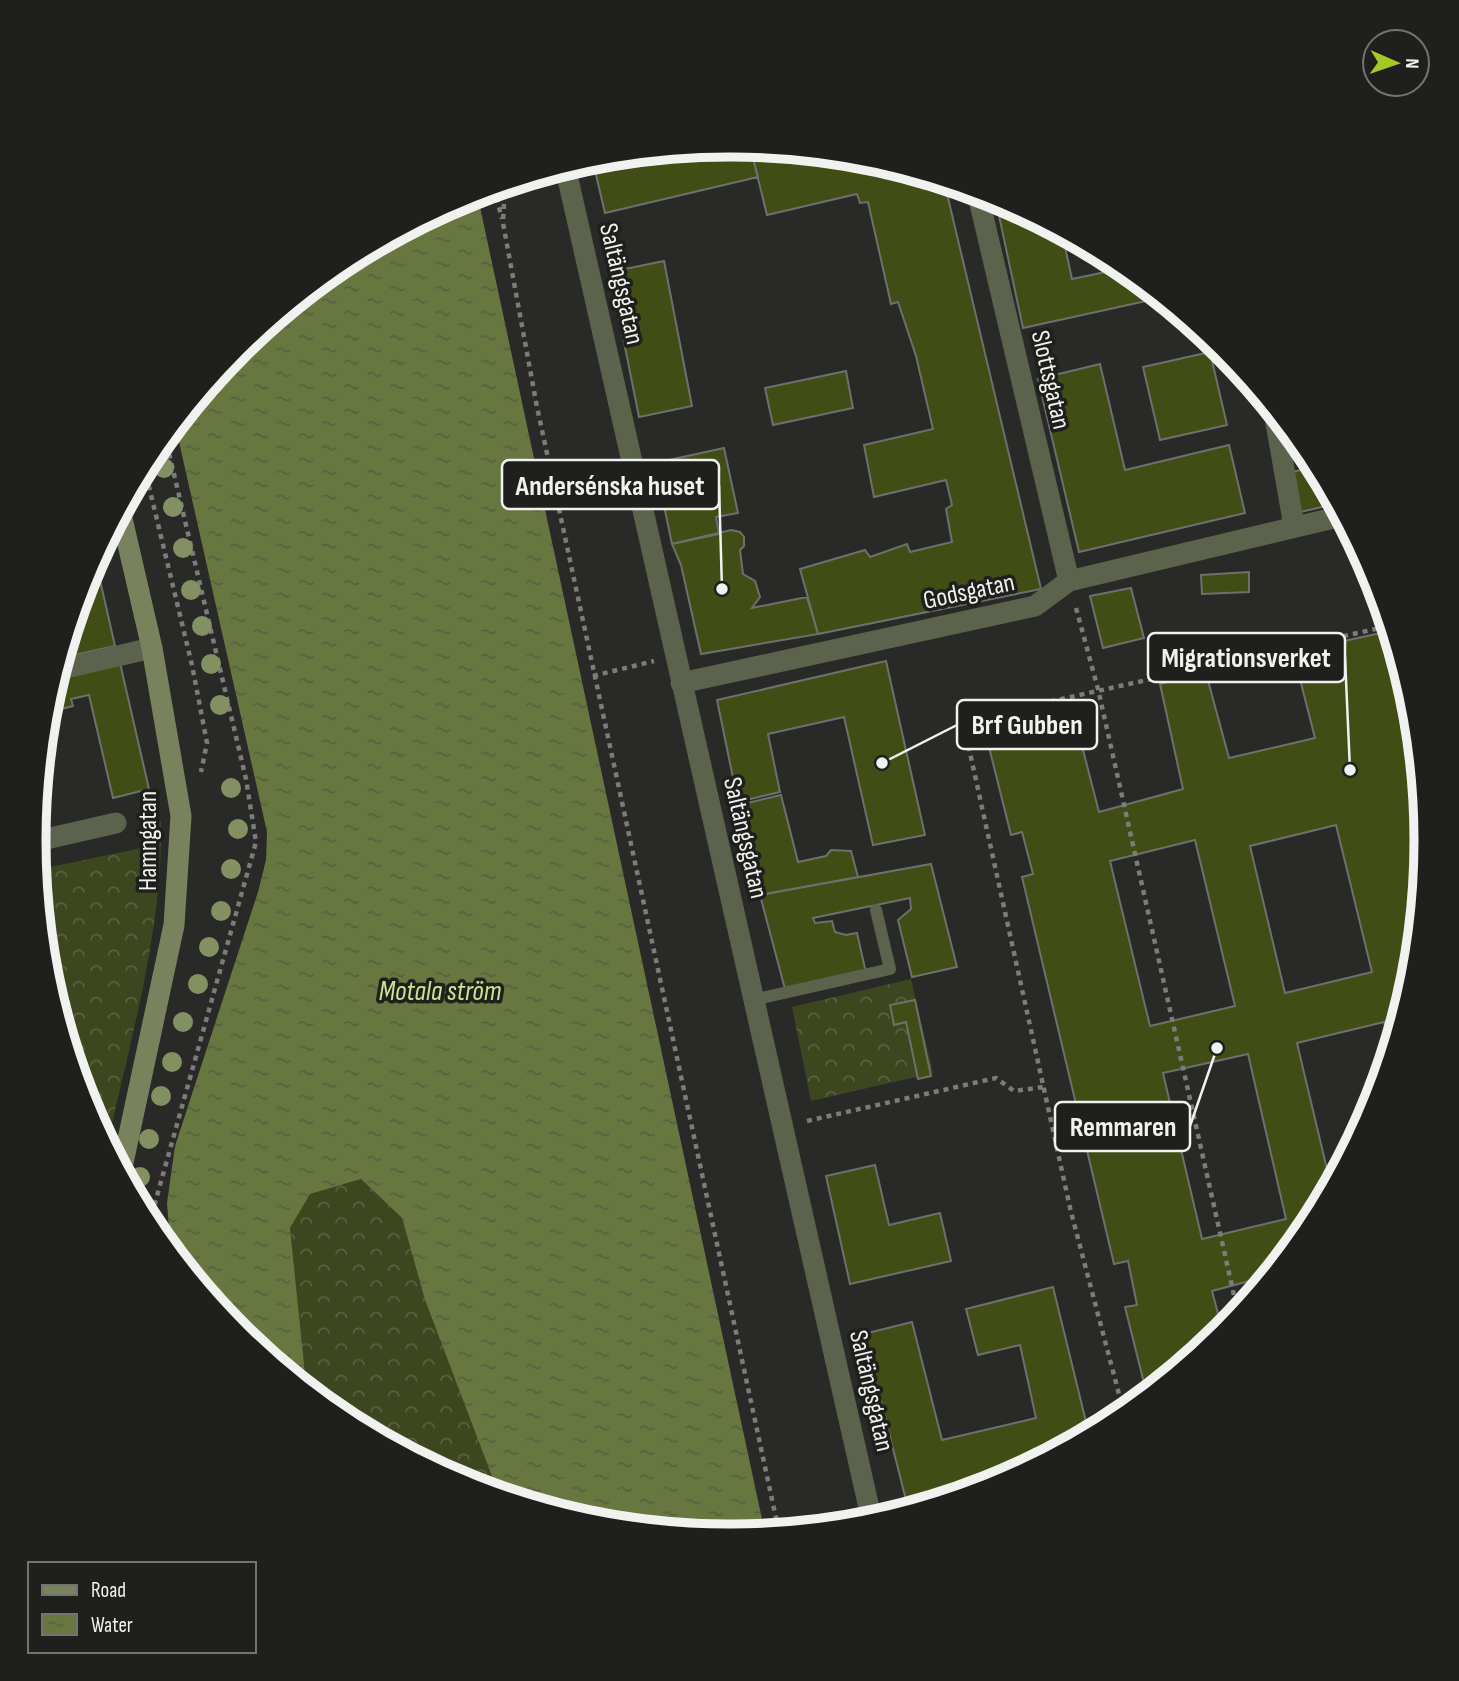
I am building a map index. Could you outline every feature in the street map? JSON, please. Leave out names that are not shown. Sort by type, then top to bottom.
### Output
[{"type":"street","name":"Saltängsgatan","points":[[568,176],[869,1510]]},
{"type":"street","name":"Slottsgatan","points":[[980,205],[1069,580]]},
{"type":"street","points":[[1277,432],[1294,526]]},
{"type":"street","name":"Godsgatan","points":[[681,683],[1035,606],[1069,580],[1332,518]]},
{"type":"street","name":"Hamngatan","points":[[123,524],[152,648],[180,799],[181,847],[174,925],[124,1158]]},
{"type":"street","points":[[68,667],[152,648]]},
{"type":"street","points":[[46,839],[116,823]]},
{"type":"lane","points":[[753,1000],[890,969],[876,910]]},
{"type":"path","points":[[503,223],[504,195]]},
{"type":"path","points":[[497,198],[593,676],[777,1523]]},
{"type":"path","points":[[153,1208],[257,842],[246,779],[168,450]]},
{"type":"path","points":[[148,481],[192,665],[207,743]]},
{"type":"path","points":[[1069,580],[1098,689],[1235,1300]]},
{"type":"path","points":[[1121,1401],[1071,1212],[963,721],[1379,628]]},
{"type":"path","points":[[593,676],[675,655]]},
{"type":"path","points":[[782,1127],[996,1078],[1014,1091],[1044,1087]]},
{"type":"path","points":[[155,1203],[156,1212]]},
{"type":"green space","points":[[157,820],[161,822],[157,904],[135,1026],[111,1131],[82,1060],[69,1018],[51,930],[47,868],[151,846]]},
{"type":"green space","points":[[911,979],[933,1073],[811,1101],[792,1007]]},
{"type":"green space","points":[[361,1179],[402,1218],[425,1300],[494,1482],[427,1454],[387,1433],[306,1377],[290,1228],[309,1194]]},
{"type":"water","name":"Motala ström","points":[[479,205],[763,1523],[685,1523],[640,1519],[552,1501],[494,1482],[425,1300],[402,1218],[361,1179],[310,1194],[290,1228],[306,1377],[246,1324],[215,1291],[169,1232],[167,1203],[175,1146],[258,892],[266,860],[267,832],[178,437],[215,390],[246,357],[313,298],[388,248],[427,227]]},
{"type":"building","points":[[685,158],[753,158],[758,177],[605,213],[595,170]]},
{"type":"building","points":[[753,158],[819,162],[907,180],[947,192],[1041,589],[818,634],[800,569],[865,550],[870,557],[907,544],[910,552],[952,542],[946,509],[952,505],[946,480],[874,497],[864,445],[933,429],[916,356],[898,302],[891,304],[868,202],[860,203],[857,194],[767,215]]},
{"type":"building","points":[[998,212],[1064,244],[1072,279],[1109,271],[1149,300],[1023,328]]},
{"type":"building","points":[[664,261],[692,406],[639,417],[610,272]]},
{"type":"building","points":[[1208,352],[1227,425],[1160,440],[1143,367]]},
{"type":"building","points":[[1100,364],[1125,470],[1229,445],[1245,513],[1079,552],[1038,379]]},
{"type":"building","points":[[846,371],[853,408],[773,425],[765,388]]},
{"type":"building","points":[[724,448],[738,513],[716,517],[719,534],[672,544],[655,463]]},
{"type":"building","points":[[1304,469],[1326,506],[1296,513],[1287,473]]},
{"type":"building","points":[[731,530],[740,532],[744,537],[744,546],[740,550],[743,574],[755,581],[760,597],[752,608],[807,597],[818,634],[701,654],[681,565],[672,544]]},
{"type":"building","points":[[1249,572],[1249,592],[1202,594],[1201,575]]},
{"type":"building","points":[[99,576],[115,646],[71,656]]},
{"type":"building","points":[[1131,588],[1144,638],[1103,648],[1090,596]]},
{"type":"building","points":[[1381,633],[1408,751],[1414,840],[1408,930],[1390,1018],[1386,1031],[1384,1022],[1297,1043],[1328,1172],[1298,1221],[1253,1280],[1212,1291],[1219,1317],[1144,1384],[1125,1307],[1137,1305],[1128,1261],[1114,1264],[1022,877],[1033,874],[1022,832],[1011,835],[984,727],[1072,707],[1099,812],[1183,789],[1160,684],[1206,673],[1229,758],[1315,738],[1293,652]],"holes":[[[1336,825],[1372,972],[1285,993],[1250,846]],[[1195,840],[1235,1006],[1150,1026],[1110,861]],[[1248,1054],[1286,1219],[1202,1239],[1163,1073]]]},
{"type":"building","points":[[886,661],[925,835],[873,845],[844,717],[768,734],[780,792],[738,802],[717,700]]},
{"type":"building","points":[[120,663],[149,789],[113,798],[89,695],[71,699],[73,706],[58,710],[66,676]]},
{"type":"building","points":[[781,795],[798,862],[826,856],[831,850],[851,851],[858,877],[760,895],[739,805]]},
{"type":"building","points":[[931,864],[957,967],[912,977],[898,920],[911,909],[910,898],[813,918],[815,923],[832,921],[835,932],[846,935],[857,933],[866,973],[785,989],[760,895]]},
{"type":"building","points":[[915,1000],[931,1076],[918,1079],[906,1022],[894,1025],[890,1005]]},
{"type":"building","points":[[875,1165],[889,1225],[940,1213],[951,1261],[850,1284],[826,1176]]},
{"type":"building","points":[[1053,1287],[1086,1424],[1032,1454],[991,1472],[906,1500],[864,1334],[912,1322],[942,1440],[1036,1418],[1020,1345],[978,1355],[966,1309]]},
{"type":"place","name":"Andersénska huset","points":[[722,589]]},
{"type":"place","name":"Brf Gubben","points":[[882,763]]},
{"type":"place","name":"Migrationsverket","points":[[1350,770]]},
{"type":"place","name":"Remmaren","points":[[1217,1048]]}]
